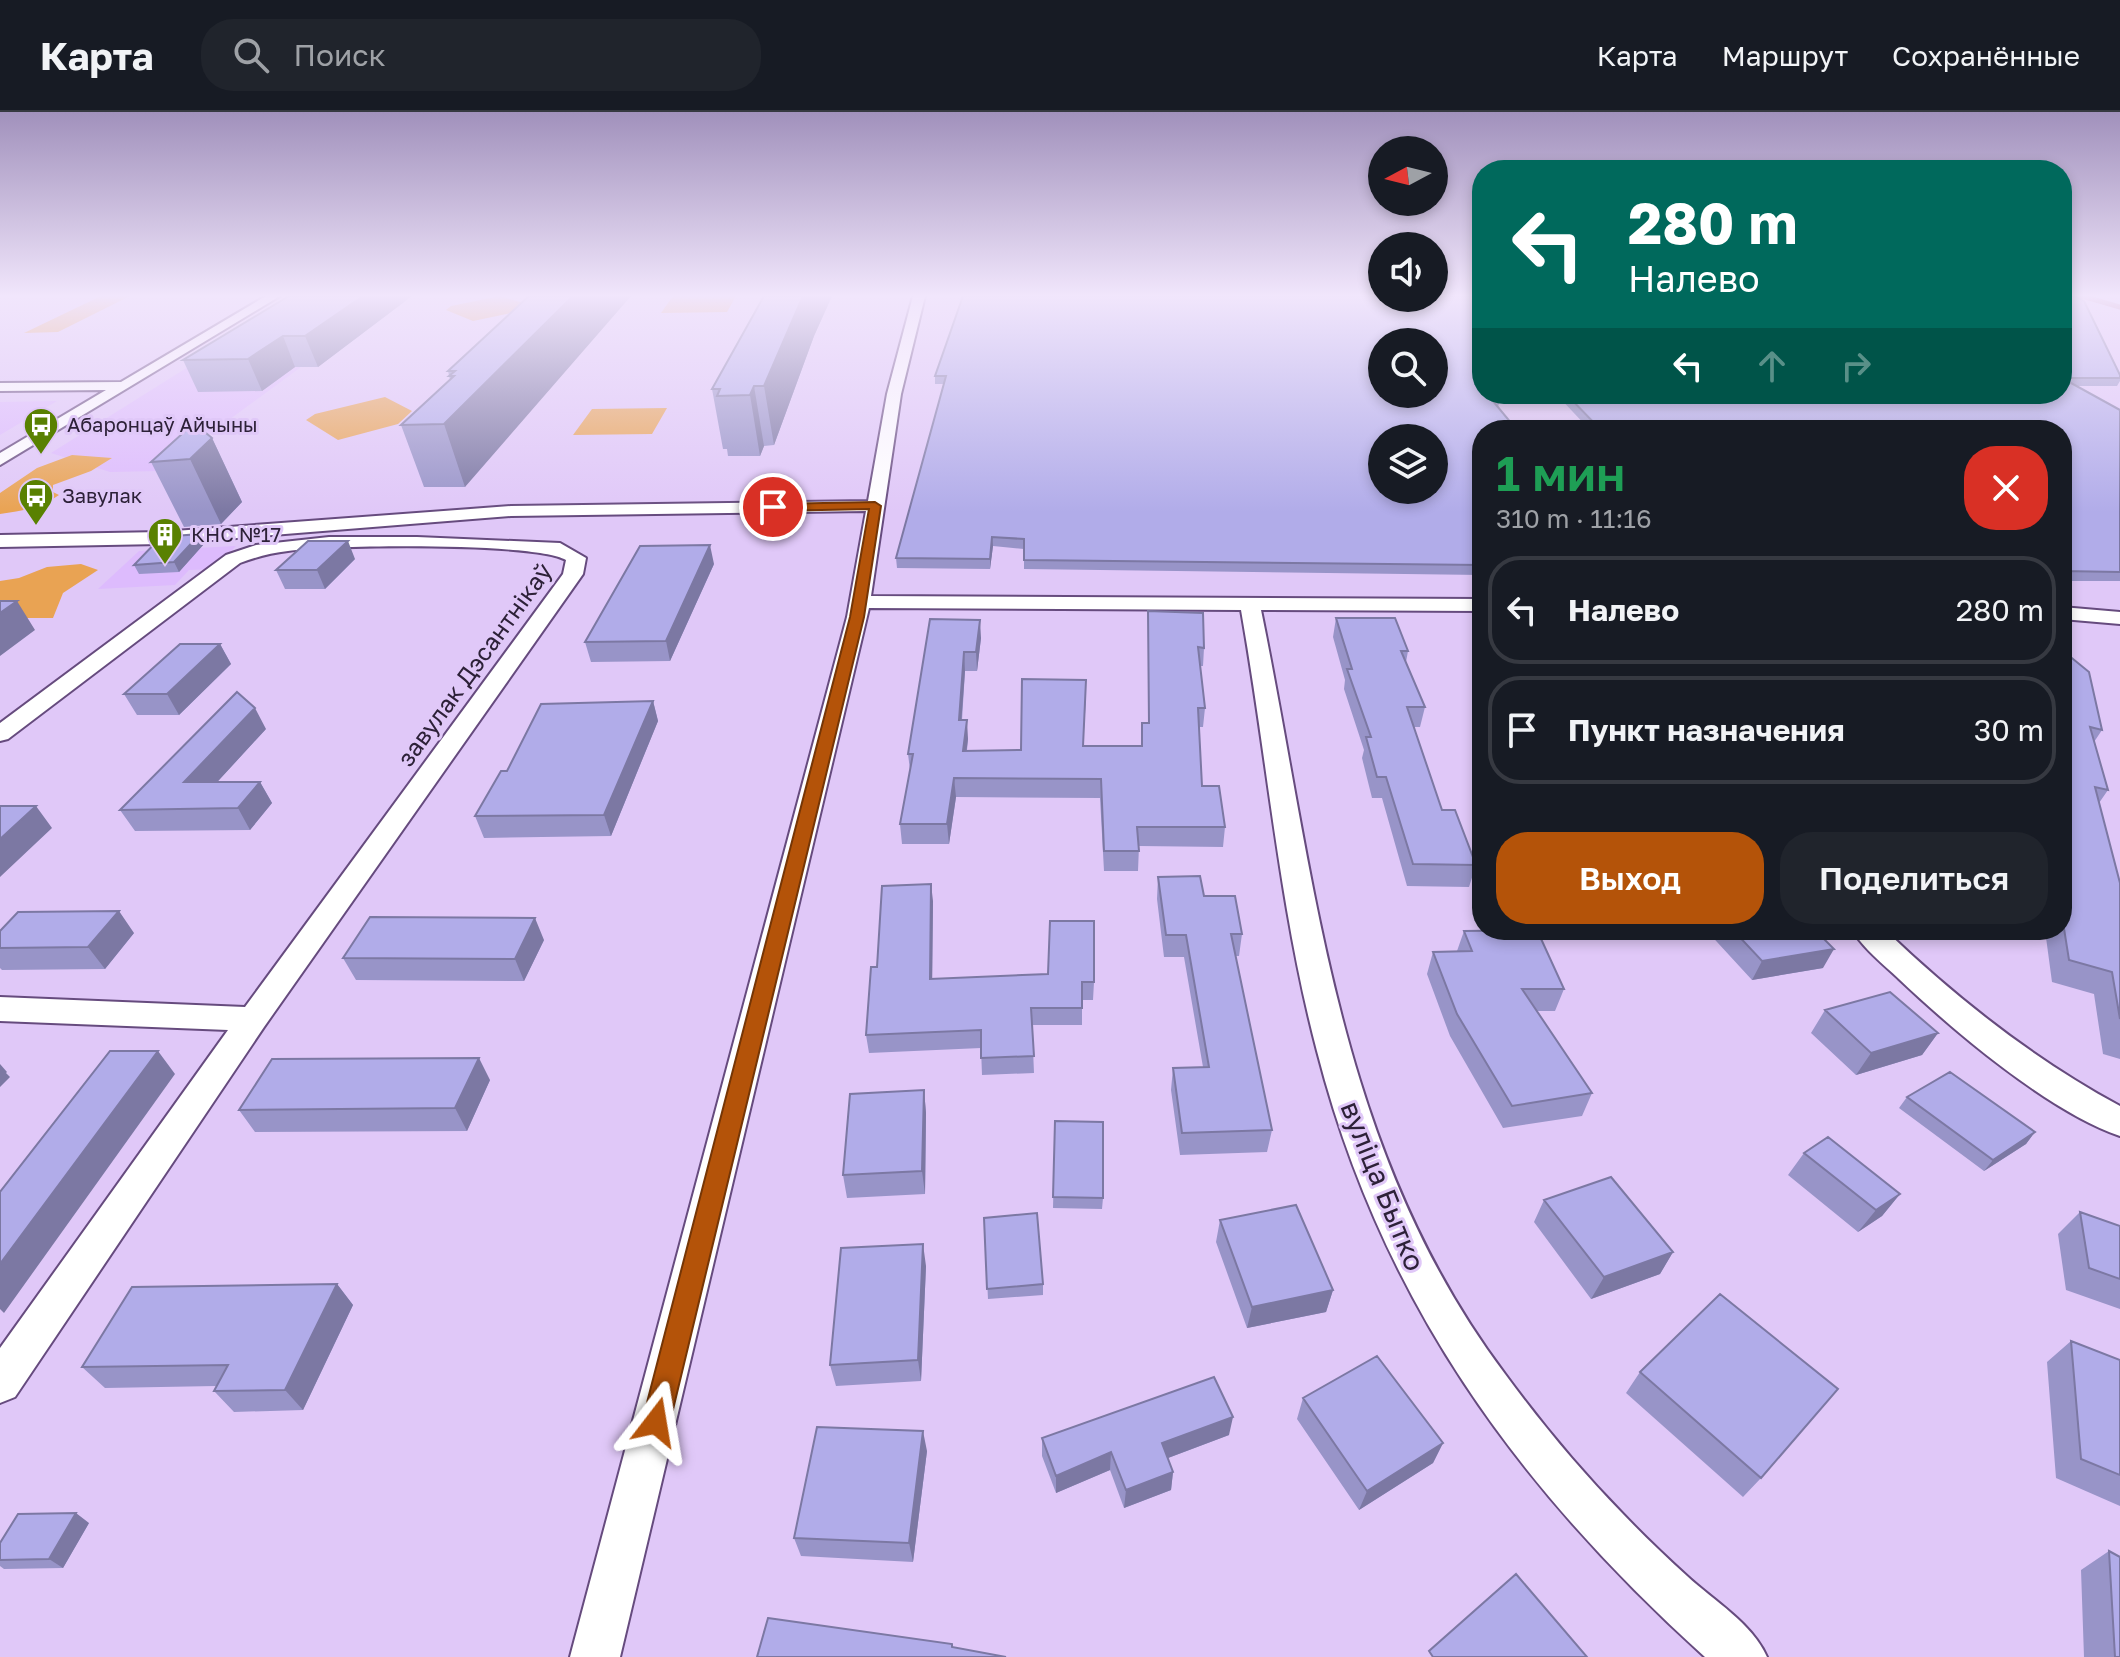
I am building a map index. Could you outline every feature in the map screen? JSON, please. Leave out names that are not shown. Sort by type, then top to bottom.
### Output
[{"type":"street","points":[[0,460],[152,368]]},
{"type":"street","points":[[595,1657],[860,602],[901,368]]},
{"type":"street","points":[[0,387],[122,386]]},
{"type":"street","points":[[0,541],[161,538],[511,511],[875,506]]},
{"type":"street","name":"завулак Дэсантнікаў","points":[[0,734],[233,559],[259,548],[365,544],[524,546],[560,549],[576,558],[573,574],[253,1019]]},
{"type":"street","points":[[860,602],[1472,605]]},
{"type":"street","name":"вуліца Бытко","points":[[1250,604],[1310,947],[1333,1050],[1368,1163],[1401,1240],[1460,1347],[1491,1395],[1530,1443],[1631,1556],[1742,1657]]},
{"type":"street","points":[[2072,614],[2120,618]]},
{"type":"street","points":[[1878,940],[1989,1038],[2069,1093],[2120,1122]]},
{"type":"street","points":[[0,1009],[253,1019]]},
{"type":"street","points":[[0,1383],[253,1019]]},
{"type":"shaded area","points":[[186,368],[300,368],[159,471],[110,472],[51,453]]},
{"type":"shaded area","points":[[385,397],[412,411],[398,424],[338,440],[306,420],[315,414]]},
{"type":"shaded area","points":[[57,401],[0,435],[0,402]]},
{"type":"shaded area","points":[[667,408],[652,434],[573,435],[592,409]]},
{"type":"shaded area","points":[[72,455],[112,458],[91,471],[53,485],[53,492],[59,495],[45,503],[0,514],[0,493],[37,468]]},
{"type":"shaded area","points":[[236,546],[214,569],[189,570],[175,585],[98,589],[139,551]]},
{"type":"shaded area","points":[[81,564],[98,570],[63,593],[53,618],[0,618],[0,581],[19,578],[47,567]]},
{"type":"building","points":[[451,368],[500,368],[444,424],[401,425],[454,376],[449,376],[455,371],[448,371]]},
{"type":"building","points":[[724,368],[772,368],[764,386],[754,386],[750,395],[717,396],[720,389],[712,389]]},
{"type":"building","points":[[938,368],[1368,368],[1368,408],[1448,408],[1448,368],[1472,368],[1472,404],[1495,404],[1509,420],[1472,420],[1472,565],[1024,560],[1024,539],[992,537],[990,559],[896,558],[946,376],[935,376]]},
{"type":"building","points":[[2072,368],[2117,368],[2120,378],[2072,378]]},
{"type":"building","points":[[2072,384],[2120,410],[2120,572],[2072,571],[2072,420],[1591,420],[1576,404],[2072,404]]},
{"type":"building","points":[[194,423],[212,438],[190,459],[151,462]]},
{"type":"building","points":[[200,534],[174,562],[134,565],[161,537]]},
{"type":"building","points":[[308,541],[348,541],[317,570],[276,570]]},
{"type":"building","points":[[710,545],[666,641],[585,642],[640,546]]},
{"type":"building","points":[[0,601],[17,601],[0,613]]},
{"type":"building","points":[[1148,611],[1203,613],[1204,648],[1198,647],[1205,708],[1198,708],[1202,786],[1219,786],[1225,827],[1137,827],[1139,851],[1104,851],[1101,779],[954,778],[947,824],[900,824],[913,754],[908,754],[930,619],[980,620],[976,652],[964,652],[959,720],[967,720],[963,751],[1021,750],[1022,679],[1086,680],[1083,746],[1142,746],[1142,723],[1149,723]]},
{"type":"building","points":[[1336,618],[1395,618],[1408,651],[1401,651],[1425,707],[1407,707],[1442,810],[1455,810],[1472,855],[1472,865],[1413,864],[1386,777],[1377,777],[1366,737],[1371,737],[1347,669],[1352,669]]},
{"type":"building","points":[[180,644],[220,644],[167,694],[124,694]]},
{"type":"building","points":[[2072,658],[2089,672],[2102,730],[2090,727],[2108,790],[2095,787],[2120,883],[2120,1019],[2112,972],[2069,960],[2066,940],[2072,940]]},
{"type":"building","points":[[237,692],[255,708],[184,782],[260,782],[238,808],[120,810]]},
{"type":"building","points":[[653,701],[604,815],[475,816],[501,771],[507,771],[541,704]]},
{"type":"building","points":[[0,806],[36,806],[0,839]]},
{"type":"building","points":[[1200,876],[1204,896],[1235,896],[1242,934],[1231,934],[1272,1130],[1182,1133],[1173,1068],[1209,1067],[1186,935],[1166,935],[1158,877]]},
{"type":"building","points":[[931,884],[930,979],[1048,974],[1050,921],[1094,921],[1094,982],[1082,982],[1082,1008],[1031,1008],[1034,1056],[981,1058],[981,1030],[866,1035],[871,967],[877,967],[882,886]]},
{"type":"building","points":[[119,911],[88,947],[0,948],[0,931],[18,912]]},
{"type":"building","points":[[370,917],[535,918],[515,959],[343,958]]},
{"type":"building","points":[[1464,931],[1472,931],[1472,940],[1542,940],[1564,989],[1522,989],[1592,1093],[1512,1106],[1457,1014],[1433,952],[1472,951]]},
{"type":"building","points":[[1742,940],[1825,940],[1834,949],[1762,961]]},
{"type":"building","points":[[1890,992],[1938,1033],[1871,1053],[1825,1010]]},
{"type":"building","points":[[110,1051],[158,1051],[0,1264],[0,1192]]},
{"type":"building","points":[[479,1058],[455,1108],[239,1110],[272,1059]]},
{"type":"building","points":[[1950,1072],[2035,1132],[1993,1160],[1907,1097]]},
{"type":"building","points":[[924,1090],[922,1171],[843,1175],[850,1094]]},
{"type":"building","points":[[1055,1121],[1103,1122],[1103,1198],[1053,1197]]},
{"type":"building","points":[[1828,1137],[1900,1194],[1876,1210],[1804,1153]]},
{"type":"building","points":[[1611,1177],[1673,1252],[1604,1277],[1544,1200]]},
{"type":"building","points":[[1296,1205],[1333,1290],[1252,1307],[1220,1220]]},
{"type":"building","points":[[2080,1212],[2120,1226],[2120,1279],[2089,1268]]},
{"type":"building","points":[[1037,1213],[1043,1284],[987,1289],[984,1218]]},
{"type":"building","points":[[923,1244],[918,1360],[830,1365],[841,1248]]},
{"type":"building","points":[[337,1284],[285,1390],[214,1391],[228,1365],[82,1367],[132,1287]]},
{"type":"building","points":[[1720,1294],[1838,1389],[1761,1478],[1640,1372]]},
{"type":"building","points":[[2071,1341],[2120,1360],[2120,1475],[2081,1459]]},
{"type":"building","points":[[1377,1356],[1443,1443],[1367,1491],[1303,1398]]},
{"type":"building","points":[[1214,1377],[1233,1417],[1162,1443],[1173,1472],[1126,1490],[1111,1452],[1056,1476],[1042,1438]]},
{"type":"building","points":[[817,1427],[923,1431],[909,1543],[794,1538]]},
{"type":"building","points":[[76,1513],[49,1559],[0,1560],[0,1543],[18,1514]]},
{"type":"building","points":[[2109,1551],[2120,1557],[2120,1657],[2115,1657]]},
{"type":"building","points":[[1516,1574],[1587,1657],[1433,1657],[1429,1651]]},
{"type":"building","points":[[768,1618],[952,1644],[952,1647],[1006,1657],[757,1657]]},
{"type":"place","name":"Абаронцаў Айчыны","points":[[41,456]]},
{"type":"place","name":"Завулак","points":[[36,527]]},
{"type":"place","name":"КНС №17","points":[[165,566]]},
{"type":"route","points":[[656,1422],[857,617],[875,506],[773,507]]}]
